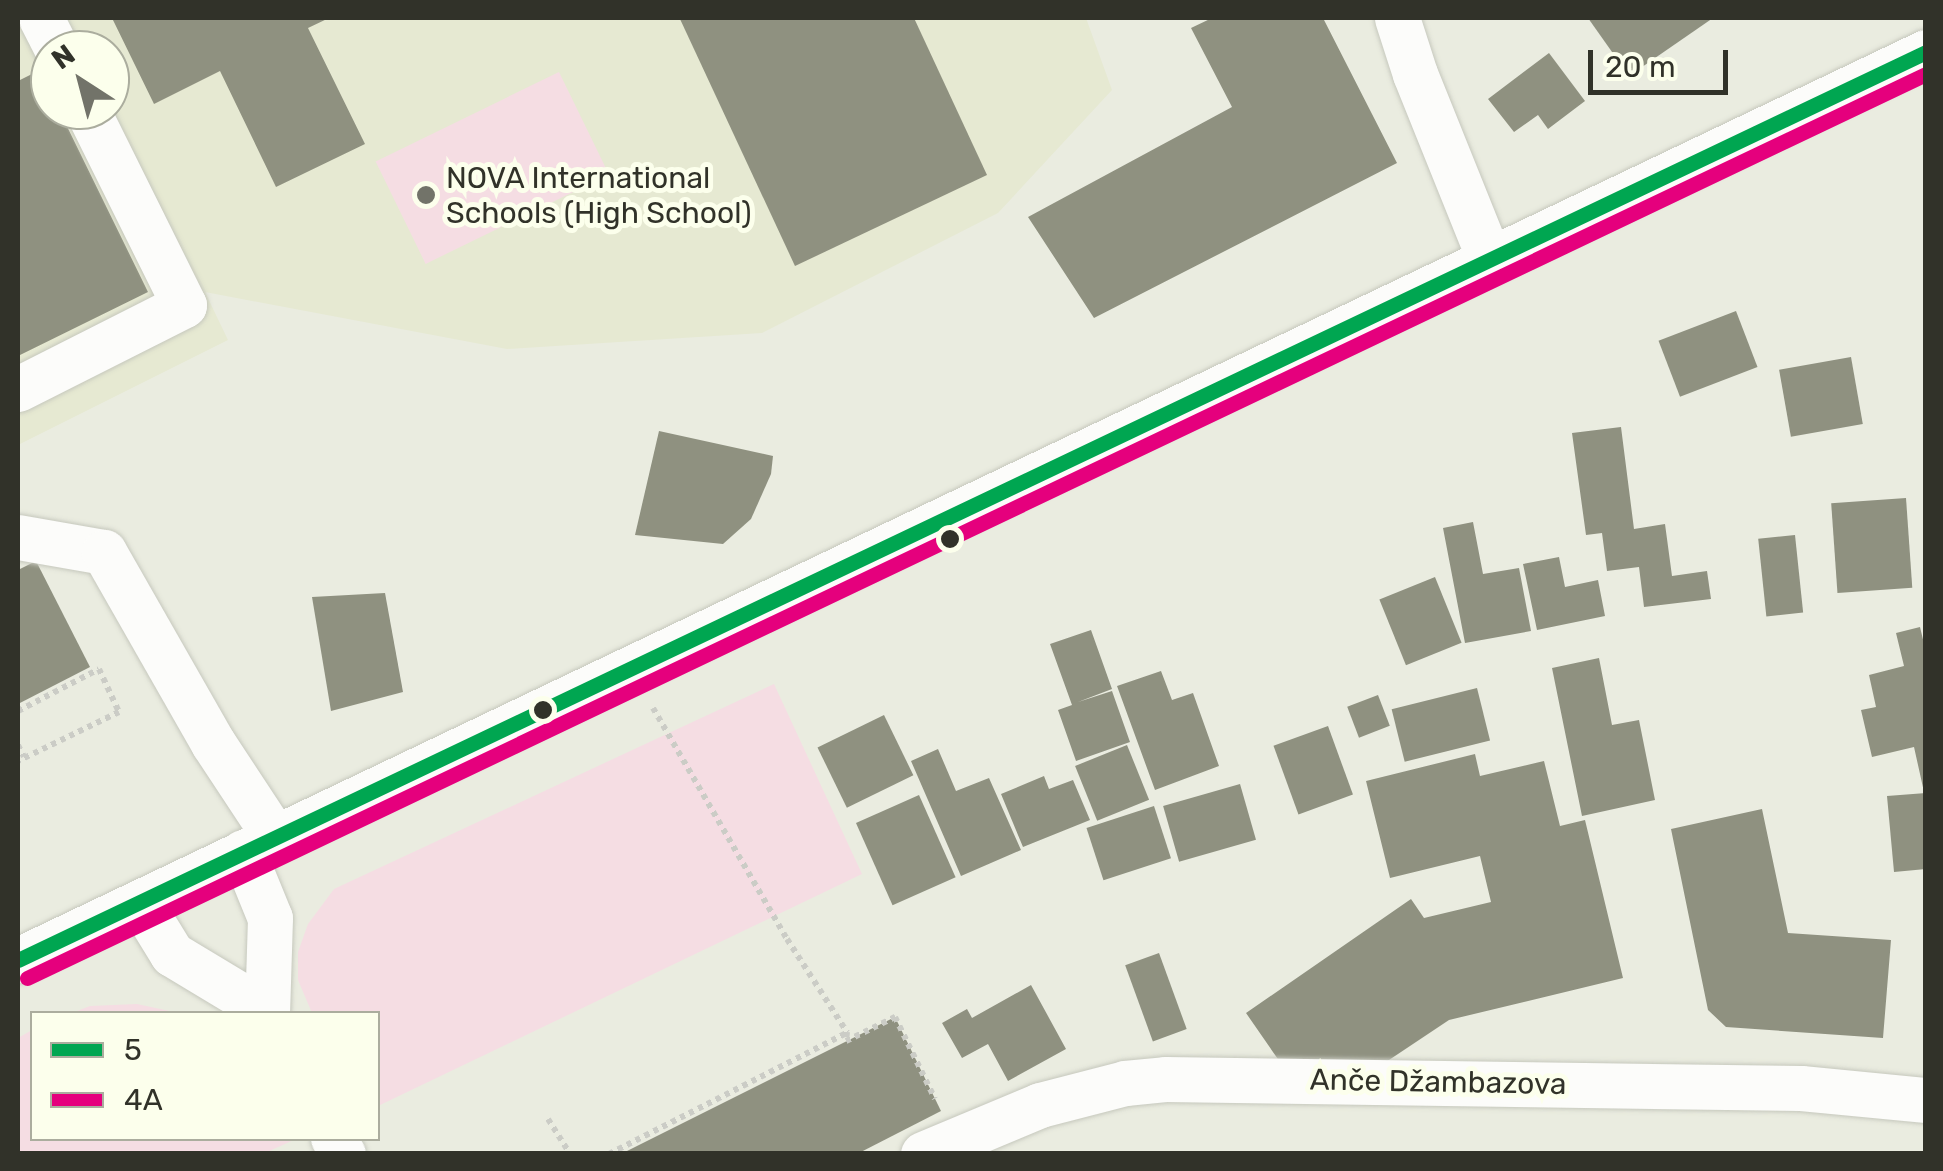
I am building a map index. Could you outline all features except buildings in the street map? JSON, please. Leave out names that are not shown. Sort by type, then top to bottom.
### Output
[{"type":"street","points":[[1398,18],[1415,74],[1490,260]]},
{"type":"street","points":[[18,960],[1926,52]]},
{"type":"street","points":[[18,389],[184,305],[97,130]]},
{"type":"street","points":[[18,537],[104,552],[213,743],[259,844],[270,918],[266,1011]]},
{"type":"street","points":[[140,902],[172,954],[264,1011]]},
{"type":"street","name":"Anče Džambazova","points":[[949,1138],[1082,1093],[1125,1083],[1210,1077],[1801,1088],[1926,1100]]},
{"type":"path","points":[[630,668],[787,939],[846,1032],[846,1042],[895,1017],[949,1138]]},
{"type":"path","points":[[18,711],[98,669],[119,712],[21,759],[18,746]]},
{"type":"path","points":[[609,1154],[846,1032]]},
{"type":"path","points":[[720,1104],[724,1094]]},
{"type":"path","points":[[548,1119],[570,1154]]},
{"type":"shaded area","points":[[18,18],[1086,18],[1112,90],[998,213],[762,333],[507,349],[205,292],[228,340],[18,445]]},
{"type":"shaded area","points":[[559,72],[609,174],[426,264],[376,161]]},
{"type":"shaded area","points":[[774,684],[862,874],[380,1105],[380,1011],[311,1011],[298,980],[298,952],[308,924],[334,889]]},
{"type":"shaded area","points":[[137,1004],[170,1011],[77,1011],[90,1006]]},
{"type":"shaded area","points":[[30,1031],[30,1141],[292,1141],[265,1153],[18,1153],[18,1038]]},
{"type":"transit line","name":"5","points":[[18,960],[1926,52]]},
{"type":"transit line","name":"4A","points":[[27,978],[1926,74]]},
{"type":"place","name":"NOVA International Schools (High School)","points":[[426,195]]}]
